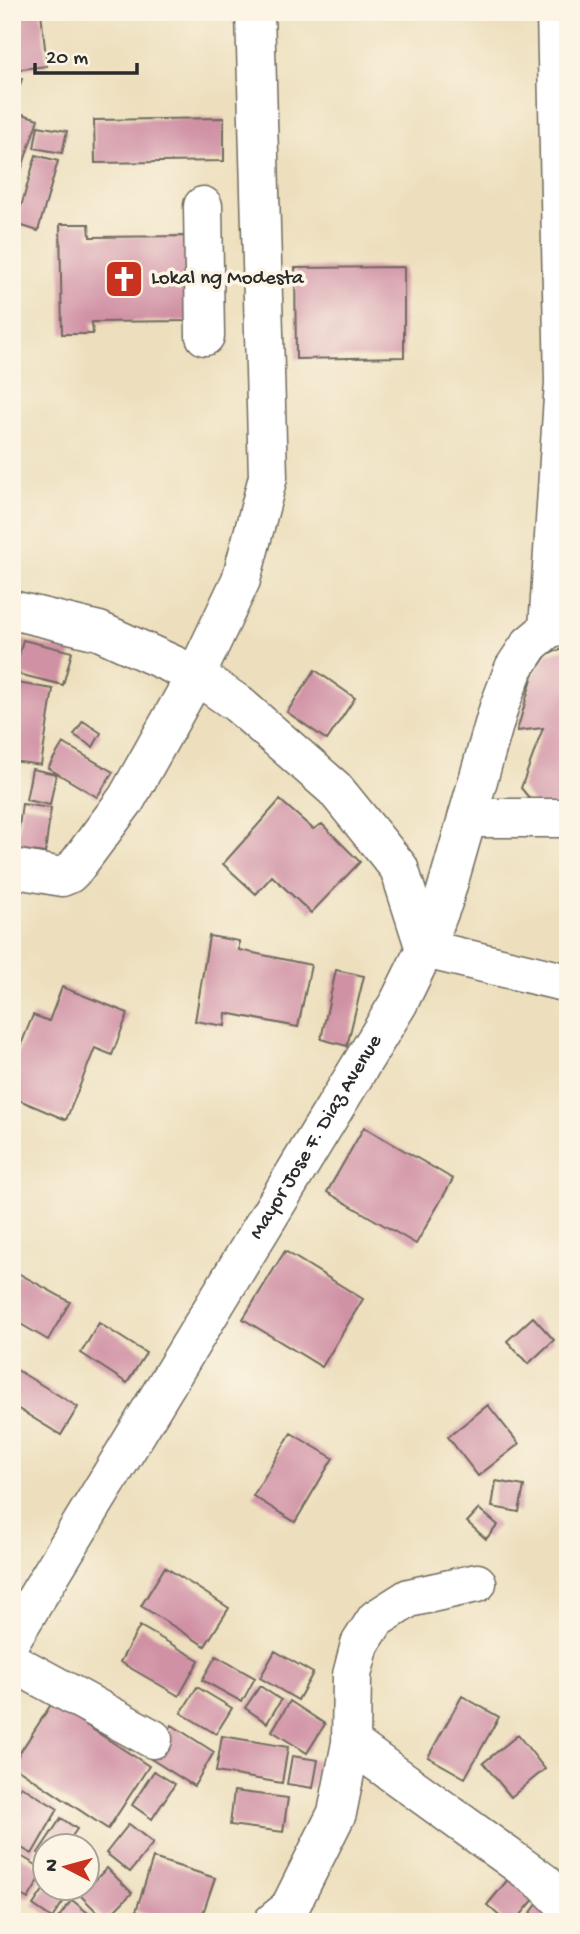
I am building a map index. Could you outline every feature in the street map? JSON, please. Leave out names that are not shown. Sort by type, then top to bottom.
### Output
[{"type":"street","points":[[12,868],[62,877],[75,868],[127,798],[196,675],[241,580],[268,477],[255,12]]},
{"type":"street","points":[[556,12],[564,382],[558,626]]},
{"type":"street","points":[[203,206],[205,336]]},
{"type":"street","points":[[12,610],[99,631],[196,675],[238,704],[335,789],[399,868],[425,949],[568,984]]},
{"type":"street","name":"Mayor Jose F. Diaz Avenue","points":[[12,1638],[399,1002],[425,949],[443,902],[499,706],[514,668],[530,644],[558,626]]},
{"type":"street","points":[[467,818],[568,818]]},
{"type":"street","points":[[273,1922],[289,1909],[337,1813],[351,1743],[352,1675],[360,1644],[376,1619],[409,1598],[477,1583]]},
{"type":"street","points":[[12,1662],[153,1739]]},
{"type":"street","points":[[351,1743],[543,1882],[568,1908]]},
{"type":"building","points":[[12,12],[41,12],[47,66],[14,70]]},
{"type":"building","points":[[12,75],[22,79],[13,104],[12,104]]},
{"type":"building","points":[[13,111],[38,119],[13,195],[12,114]]},
{"type":"building","points":[[224,118],[224,161],[95,163],[94,120]]},
{"type":"building","points":[[38,126],[67,131],[62,153],[34,148]]},
{"type":"building","points":[[36,155],[58,161],[38,231],[16,224]]},
{"type":"building","name":"Lokal ng Modesta","points":[[60,224],[89,224],[90,237],[187,236],[188,321],[92,322],[93,334],[62,334]]},
{"type":"building","points":[[404,267],[404,357],[296,359],[295,268]]},
{"type":"building","points":[[23,640],[72,652],[63,685],[14,673]]},
{"type":"building","points":[[568,648],[568,806],[535,805],[521,788],[543,728],[517,731],[533,675],[548,653]]},
{"type":"building","points":[[315,670],[355,698],[327,740],[287,712]]},
{"type":"building","points":[[17,683],[53,689],[41,765],[12,761],[12,712]]},
{"type":"building","points":[[83,721],[101,733],[93,747],[74,735]]},
{"type":"building","points":[[63,743],[113,772],[97,797],[48,768]]},
{"type":"building","points":[[32,769],[56,774],[50,805],[26,800]]},
{"type":"building","points":[[280,800],[313,829],[322,824],[360,862],[311,913],[272,876],[256,894],[223,864]]},
{"type":"building","points":[[22,804],[51,808],[45,853],[16,849]]},
{"type":"building","points":[[209,936],[239,941],[239,950],[311,965],[298,1027],[226,1013],[225,1026],[195,1021]]},
{"type":"building","points":[[336,970],[364,976],[347,1046],[321,1039]]},
{"type":"building","points":[[62,987],[128,1013],[112,1055],[95,1048],[66,1120],[12,1097],[12,1067],[33,1015],[49,1021]]},
{"type":"building","points":[[364,1127],[453,1179],[416,1244],[327,1192]]},
{"type":"building","points":[[285,1251],[363,1299],[322,1367],[243,1319]]},
{"type":"building","points":[[18,1273],[70,1302],[48,1340],[12,1319],[12,1284]]},
{"type":"building","points":[[533,1317],[554,1340],[528,1364],[507,1341]]},
{"type":"building","points":[[99,1323],[146,1353],[127,1383],[81,1353]]},
{"type":"building","points":[[12,1367],[78,1407],[61,1435],[12,1405]]},
{"type":"building","points":[[488,1405],[519,1444],[478,1476],[448,1437]]},
{"type":"building","points":[[291,1433],[333,1458],[295,1522],[253,1496]]},
{"type":"building","points":[[496,1481],[524,1486],[519,1512],[492,1507]]},
{"type":"building","points":[[479,1509],[498,1525],[486,1539],[467,1522]]},
{"type":"building","points":[[165,1567],[229,1608],[205,1646],[141,1606]]},
{"type":"building","points":[[140,1626],[199,1660],[179,1696],[120,1662]]},
{"type":"building","points":[[275,1651],[313,1673],[298,1700],[260,1678]]},
{"type":"building","points":[[216,1656],[255,1678],[242,1702],[202,1680]]},
{"type":"building","points":[[260,1686],[281,1700],[267,1723],[245,1708]]},
{"type":"building","points":[[197,1687],[232,1708],[216,1734],[181,1713]]},
{"type":"building","points":[[462,1696],[499,1717],[465,1778],[428,1757]]},
{"type":"building","points":[[290,1701],[325,1724],[307,1753],[272,1731]]},
{"type":"building","points":[[52,1703],[149,1766],[108,1829],[12,1765]]},
{"type":"building","points":[[172,1725],[214,1752],[194,1786],[151,1759]]},
{"type":"building","points":[[518,1735],[545,1769],[511,1797],[483,1763]]},
{"type":"building","points":[[222,1736],[288,1747],[282,1783],[216,1772]]},
{"type":"building","points":[[292,1756],[318,1760],[313,1788],[287,1784]]},
{"type":"building","points":[[154,1771],[175,1784],[152,1819],[132,1805]]},
{"type":"building","points":[[21,1786],[58,1809],[45,1832],[32,1832],[32,1854],[12,1843],[12,1801]]},
{"type":"building","points":[[234,1791],[288,1798],[283,1832],[230,1825]]},
{"type":"building","points":[[61,1818],[77,1829],[75,1832],[52,1832]]},
{"type":"building","points":[[129,1824],[153,1843],[130,1872],[106,1853]]},
{"type":"building","points":[[19,1855],[32,1862],[32,1892],[28,1899],[12,1890],[12,1868]]},
{"type":"building","points":[[153,1858],[215,1878],[200,1922],[168,1922],[136,1911]]},
{"type":"building","points":[[107,1868],[132,1893],[105,1920],[87,1902],[102,1902],[102,1873]]},
{"type":"building","points":[[510,1877],[535,1898],[515,1922],[506,1922],[487,1905]]},
{"type":"building","points":[[540,1900],[561,1922],[524,1922]]},
{"type":"building","points":[[35,1902],[63,1902],[52,1918],[33,1905]]},
{"type":"building","points":[[70,1902],[74,1902],[99,1922],[55,1922]]},
{"type":"place","name":"Lokal ng Modesta","points":[[124,279]]}]
